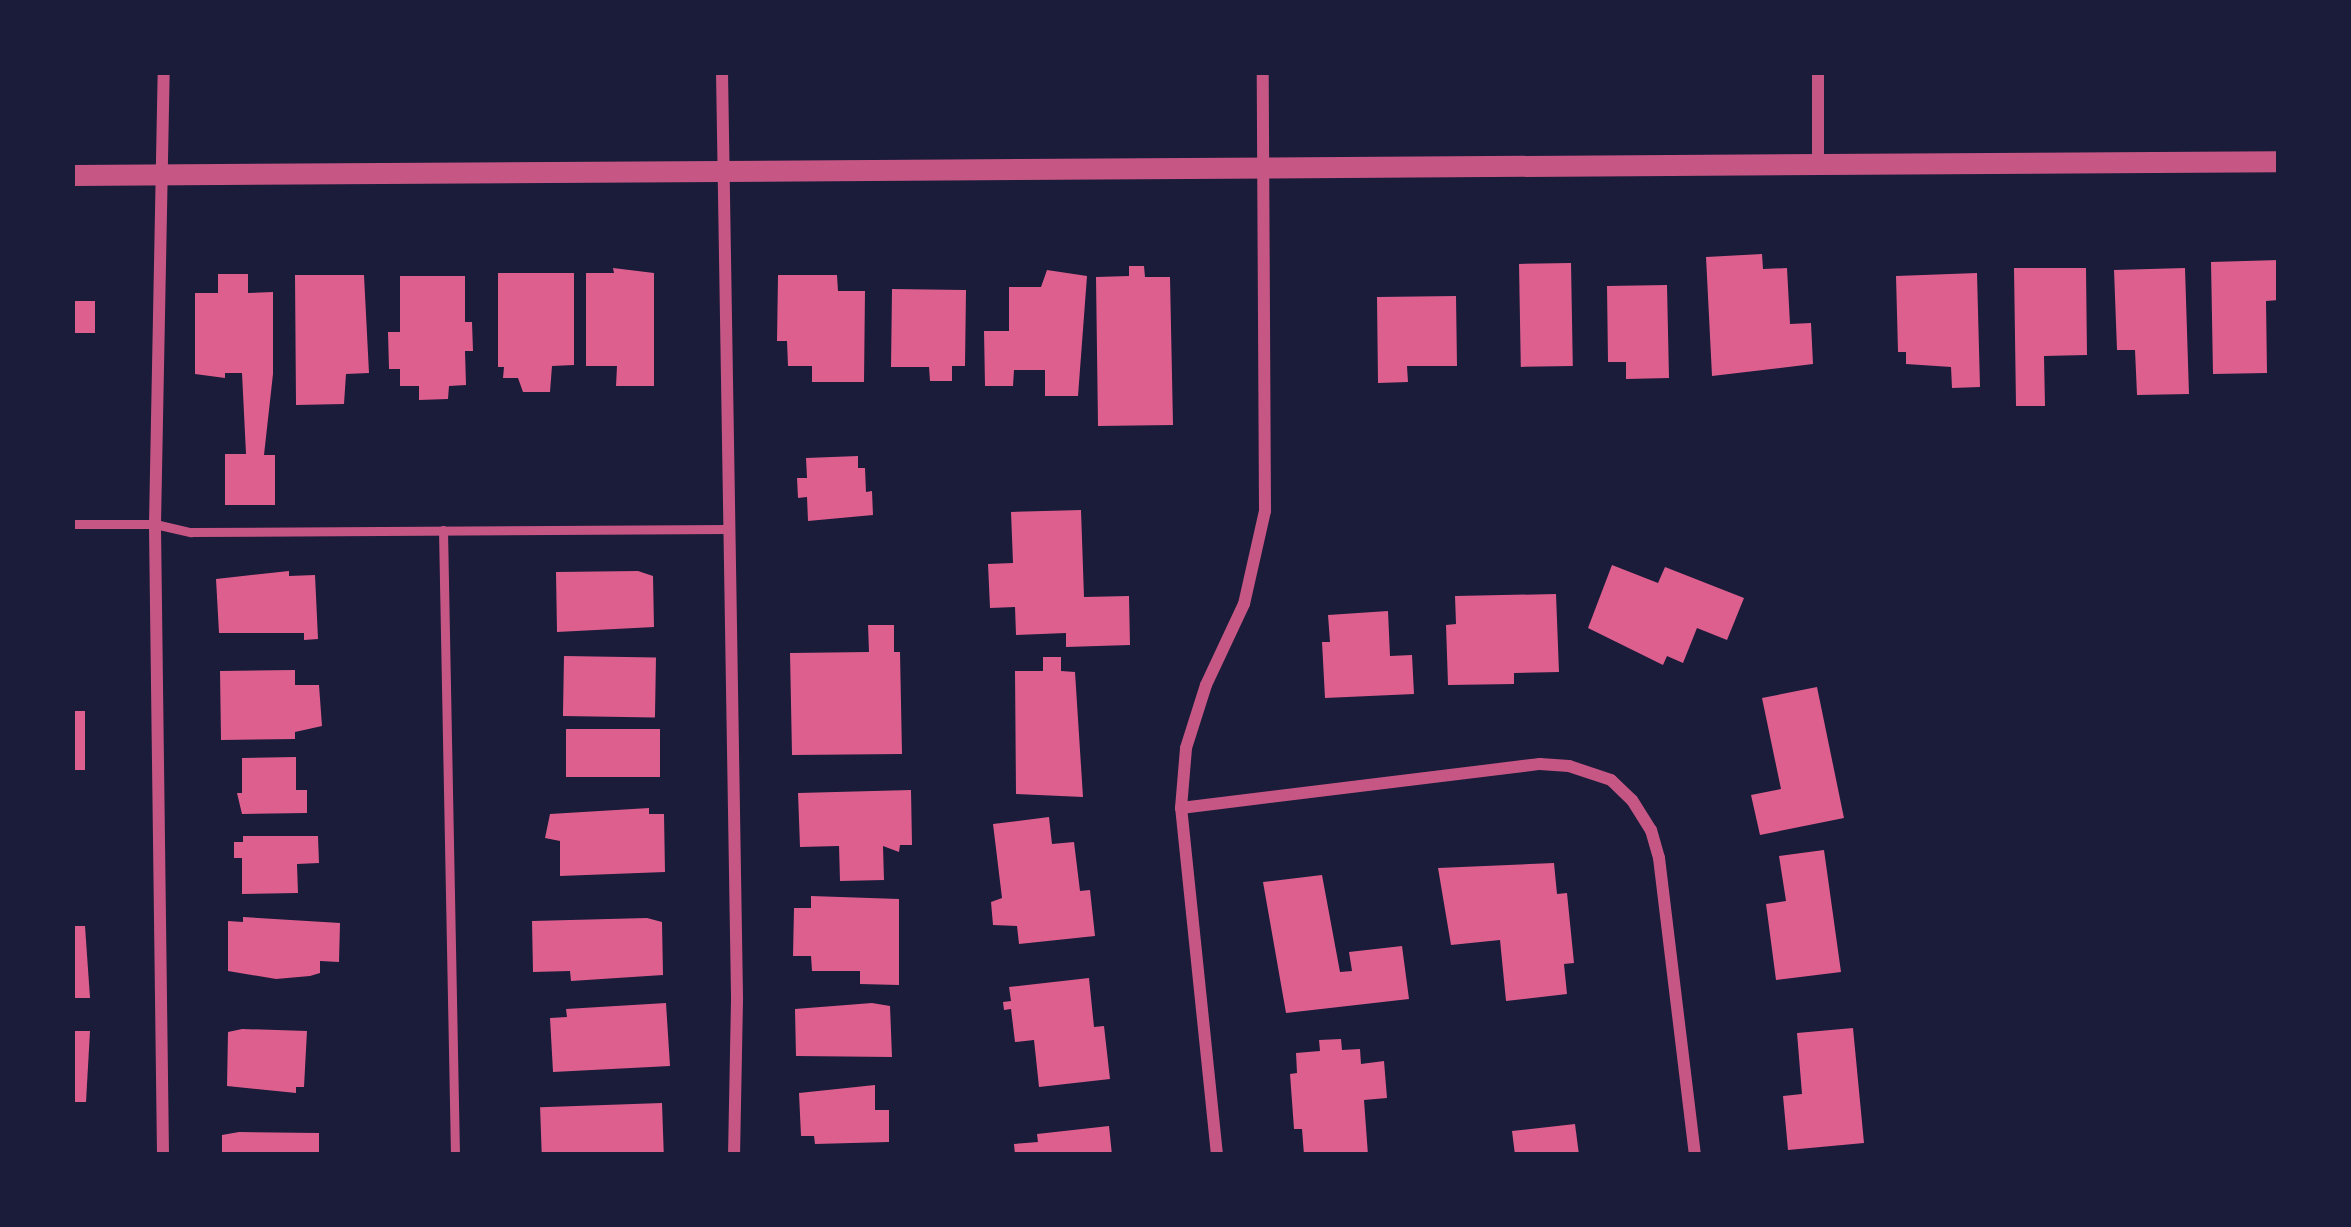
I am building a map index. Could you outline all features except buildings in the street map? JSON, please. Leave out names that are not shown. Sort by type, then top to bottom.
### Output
[{"type":"street","points":[[163,1155],[155,524],[164,72]]},
{"type":"street","points":[[722,72],[734,1155]]},
{"type":"street","points":[[1216,1155],[1181,808],[1186,748],[1207,685],[1244,604],[1264,512],[1263,72]]},
{"type":"street","points":[[1817,161],[1818,72]]},
{"type":"street","points":[[72,175],[2279,160]]},
{"type":"street","points":[[1181,808],[1540,764],[1569,766],[1611,780],[1632,800],[1651,830],[1659,858],[1695,1155]]},
{"type":"lane","points":[[72,524],[155,524],[191,532],[728,530]]},
{"type":"lane","points":[[443,530],[455,1155]]}]
